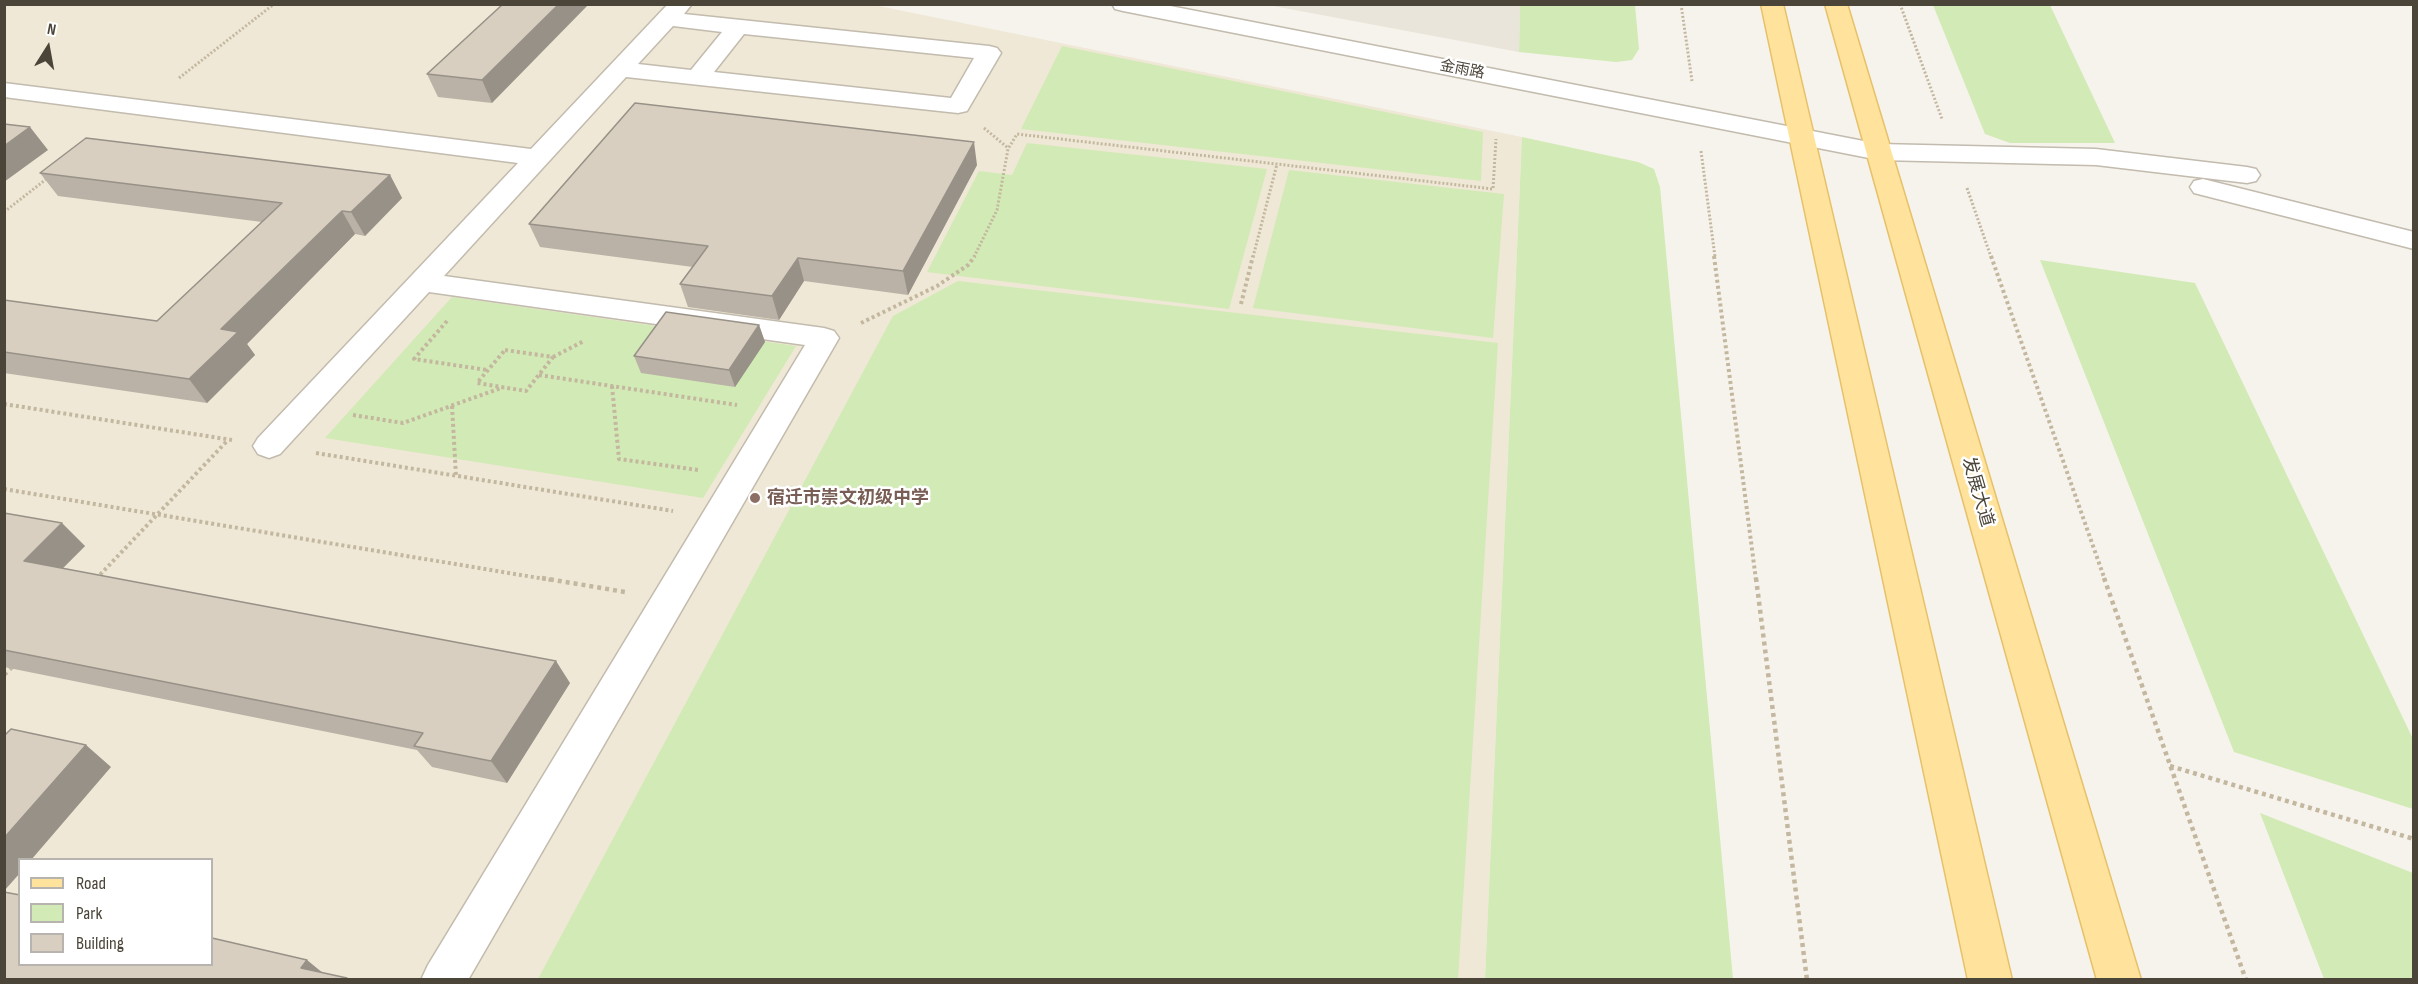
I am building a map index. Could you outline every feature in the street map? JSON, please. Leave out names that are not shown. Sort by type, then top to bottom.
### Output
[{"type":"main road","points":[[1772,4],[1990,980]]},
{"type":"main road","name":"发展大道","points":[[1836,4],[2119,980]]},
{"type":"street","name":"金雨路","points":[[1123,4],[1879,152],[2083,156]]},
{"type":"street","points":[[269,446],[674,12],[738,27],[989,53],[958,106],[621,69]]},
{"type":"street","points":[[697,78],[738,27]]},
{"type":"street","points":[[4,90],[538,158]]},
{"type":"street","points":[[2083,156],[2247,175]]},
{"type":"street","points":[[2083,156],[2414,241]]},
{"type":"street","points":[[423,282],[824,338],[443,980]]},
{"type":"path","points":[[1681,4],[1807,980]]},
{"type":"path","points":[[1900,4],[2246,980]]},
{"type":"path","points":[[824,338],[906,302],[937,286],[968,265],[997,210],[1008,149],[1017,135],[1493,189],[1496,139]]},
{"type":"path","points":[[1241,304],[1277,164]]},
{"type":"path","points":[[476,289],[414,359],[488,370]]},
{"type":"path","points":[[504,350],[553,357],[539,375],[526,391],[477,383],[504,350]]},
{"type":"path","points":[[539,375],[780,411]]},
{"type":"path","points":[[612,386],[620,459],[742,476]]},
{"type":"path","points":[[306,407],[403,423],[504,387]]},
{"type":"path","points":[[4,404],[717,518]]},
{"type":"path","points":[[452,406],[456,476]]},
{"type":"path","points":[[93,582],[228,440]]},
{"type":"path","points":[[4,489],[669,599]]},
{"type":"path","points":[[4,675],[13,666]]},
{"type":"path","points":[[2170,766],[2414,839]]},
{"type":"shaded area","name":"宿迁市崇文初级中学","points":[[5,5],[874,5],[1522,137],[1485,979],[5,980]]},
{"type":"shaded area","points":[[1268,5],[1520,5],[1519,52]]},
{"type":"green space","points":[[1520,5],[1635,5],[1639,49],[1632,60],[1616,62],[1519,52]]},
{"type":"green space","points":[[1933,5],[2050,5],[2115,143],[2010,143],[1985,134]]},
{"type":"green space","points":[[1062,46],[1483,132],[1481,181],[1021,129]]},
{"type":"green space","points":[[1522,137],[1638,162],[1654,169],[1660,187],[1733,979],[1485,979]]},
{"type":"green space","points":[[1027,143],[1267,169],[1229,309],[927,272],[979,171],[1012,175]]},
{"type":"green space","points":[[1289,170],[1504,194],[1493,338],[1253,308]]},
{"type":"green space","points":[[2040,260],[2195,283],[2413,739],[2413,809],[2234,752]]},
{"type":"green space","points":[[958,281],[1498,343],[1458,979],[538,979],[893,316]]},
{"type":"green space","points":[[452,297],[796,346],[703,498],[325,438]]},
{"type":"green space","points":[[2260,813],[2413,873],[2413,979],[2324,979]]},
{"type":"building","points":[[503,4],[559,4],[482,80],[427,74]]},
{"type":"building","points":[[635,103],[974,142],[903,271],[798,258],[772,296],[680,284],[708,246],[529,224]]},
{"type":"building","points":[[4,124],[30,127],[4,146]]},
{"type":"building","points":[[86,138],[390,175],[351,212],[342,211],[221,329],[238,332],[189,379],[4,352],[4,300],[157,321],[282,203],[40,173]]},
{"type":"building","points":[[666,312],[759,325],[729,370],[634,356]]},
{"type":"building","points":[[4,513],[62,523],[24,561],[556,661],[491,761],[414,746],[423,733],[4,650]]},
{"type":"building","points":[[11,729],[86,745],[4,838],[4,736]]},
{"type":"building","points":[[4,892],[18,895],[18,966],[213,966],[213,938],[307,960],[301,968],[347,978],[346,980],[4,980]]},
{"type":"place","name":"宿迁市崇文初级中学","points":[[755,498]]}]
